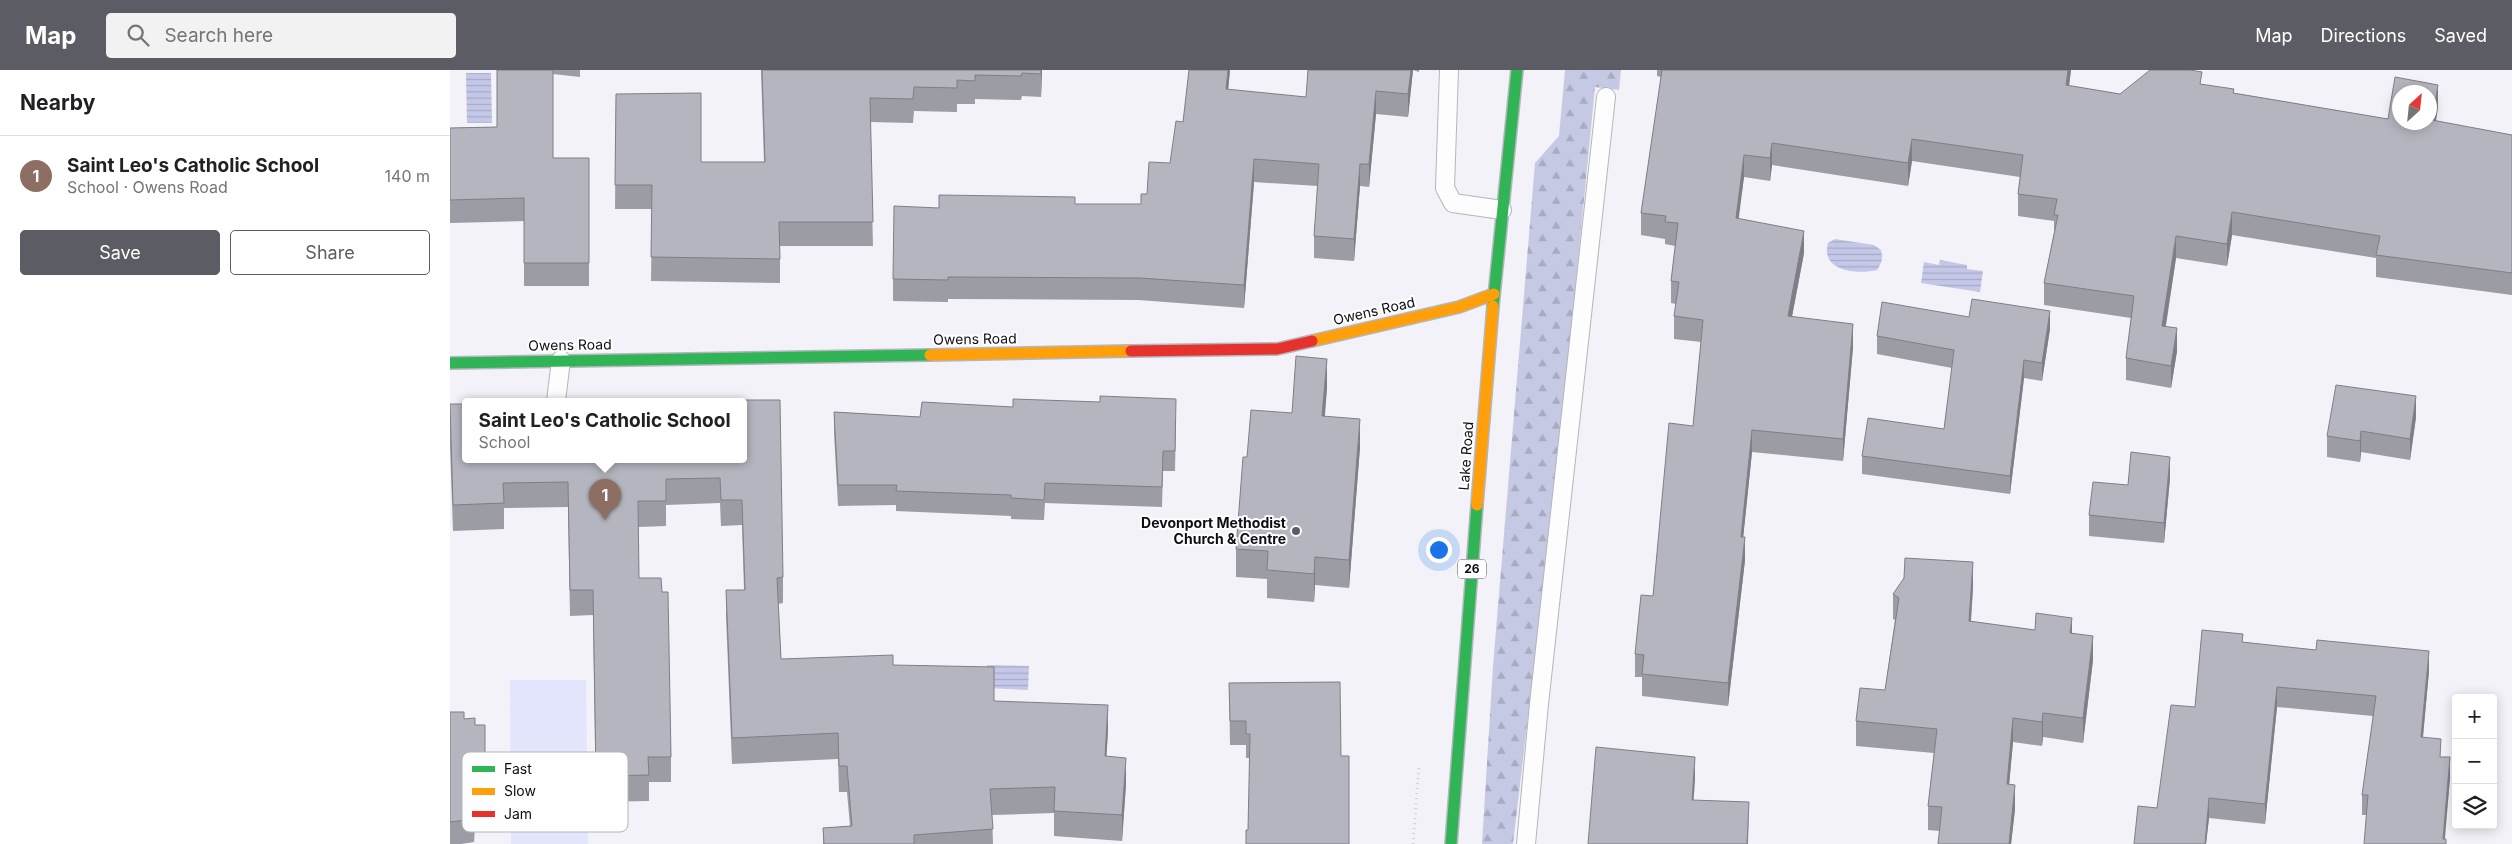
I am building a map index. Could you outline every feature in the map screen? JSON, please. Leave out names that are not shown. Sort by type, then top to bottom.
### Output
[{"type":"street","name":"Lake Road","points":[[1451,844],[1494,294],[1517,70]]},
{"type":"street","name":"Owens Road","points":[[450,362],[1277,349],[1459,307],[1494,294]]},
{"type":"lane","points":[[1449,70],[1445,188],[1453,203],[1502,210]]},
{"type":"lane","points":[[1526,844],[1539,704],[1606,97]]},
{"type":"lane","points":[[556,398],[561,360]]},
{"type":"green space","points":[[1565,70],[1621,70],[1619,90],[1595,87],[1560,445],[1513,844],[1482,844],[1493,666],[1535,163],[1559,136]]},
{"type":"shaded area","points":[[466,73],[491,73],[492,123],[467,123]]},
{"type":"shaded area","points":[[1835,239],[1874,245],[1881,250],[1882,260],[1877,270],[1851,271],[1835,265],[1829,260],[1827,252],[1828,243]]},
{"type":"shaded area","points":[[1940,260],[1967,265],[1967,269],[1983,271],[1980,292],[1921,283],[1924,262],[1939,265]]},
{"type":"shaded area","points":[[987,665],[1029,666],[1028,690],[987,688]]},
{"type":"shaded area","points":[[510,680],[586,680],[587,752],[510,752]]},
{"type":"shaded area","points":[[511,832],[588,832],[588,844],[511,844]]},
{"type":"building","points":[[497,70],[553,70],[553,158],[589,158],[589,263],[524,263],[524,198],[450,200],[450,128],[497,127]]},
{"type":"building","points":[[762,70],[1041,70],[1041,74],[1022,73],[1021,76],[975,75],[975,81],[957,80],[957,88],[914,87],[913,99],[870,98],[873,222],[779,222],[780,259],[651,257],[652,185],[615,185],[616,94],[701,93],[701,162],[765,162]]},
{"type":"building","points":[[1189,70],[1228,70],[1226,89],[1306,97],[1308,70],[1411,70],[1408,94],[1376,91],[1369,164],[1360,164],[1354,239],[1314,236],[1319,164],[1254,159],[1244,285],[1139,278],[948,277],[948,280],[893,279],[894,206],[939,208],[939,195],[1075,197],[1075,204],[1141,204],[1141,194],[1147,194],[1149,162],[1170,163],[1176,121],[1183,122]]},
{"type":"building","points":[[1662,70],[2068,70],[2066,85],[2120,94],[2150,70],[2190,70],[2202,72],[2200,84],[2234,89],[2233,93],[2388,119],[2392,95],[2392,130],[2437,130],[2437,121],[2512,135],[2512,273],[2376,255],[2380,236],[2232,212],[2227,244],[2176,236],[2162,326],[2177,328],[2171,366],[2126,358],[2134,296],[2044,283],[2058,215],[2054,215],[2057,199],[2018,194],[2023,155],[1912,139],[1908,163],[1772,143],[1770,158],[1744,155],[1736,218],[1804,231],[1788,316],[1853,324],[1843,439],[1752,430],[1741,537],[1745,537],[1728,683],[1642,674],[1644,655],[1635,654],[1641,595],[1653,596],[1669,423],[1693,426],[1703,320],[1674,316],[1679,282],[1671,281],[1678,223],[1665,222],[1666,216],[1641,213]]},
{"type":"building","points":[[2395,77],[2438,85],[2437,91],[2437,85],[2394,85]]},
{"type":"building","points":[[1972,299],[2050,311],[2042,363],[2024,360],[2010,476],[1862,456],[1868,418],[1944,429],[1954,350],[1877,336],[1882,302],[1969,317]]},
{"type":"building","name":"Devonport Methodist Church & Centre","points":[[1296,356],[1327,359],[1322,416],[1360,419],[1349,560],[1315,557],[1314,574],[1267,570],[1268,551],[1236,549],[1243,457],[1247,457],[1251,410],[1292,413]]},
{"type":"building","points":[[2336,385],[2416,396],[2410,439],[2361,431],[2360,441],[2327,436]]},
{"type":"building","points":[[1100,396],[1176,399],[1175,451],[1163,451],[1162,487],[1045,483],[1044,500],[1011,498],[1011,495],[896,491],[897,485],[838,485],[834,412],[920,417],[922,402],[1013,407],[1013,399],[1100,402]]},
{"type":"building","points":[[747,400],[780,400],[783,577],[777,578],[781,659],[893,655],[893,665],[994,667],[994,701],[1108,705],[1105,756],[1126,758],[1122,815],[1054,811],[1055,787],[990,789],[993,829],[914,835],[914,844],[824,844],[823,828],[852,826],[847,766],[839,766],[838,733],[732,738],[726,590],[745,590],[742,500],[721,500],[720,478],[666,479],[666,501],[638,501],[639,578],[661,578],[662,592],[668,592],[671,757],[648,757],[649,775],[628,775],[628,752],[596,752],[593,590],[570,590],[568,482],[503,483],[504,503],[453,505],[450,404],[462,404],[462,463],[747,463]]},
{"type":"building","points":[[2131,452],[2170,457],[2164,523],[2089,515],[2093,482],[2128,485]]},
{"type":"building","points":[[1905,558],[1973,562],[1969,621],[2035,630],[2036,613],[2072,618],[2070,633],[2093,636],[2083,718],[2043,713],[2042,722],[2013,718],[2007,784],[2015,785],[2009,844],[1938,844],[1942,807],[1928,806],[1937,729],[1856,721],[1860,688],[1885,690],[1899,598],[1893,594],[1904,578]]},
{"type":"building","points":[[2202,630],[2243,634],[2242,642],[2316,650],[2317,640],[2429,651],[2421,737],[2441,739],[2440,757],[2450,757],[2443,839],[2446,839],[2446,844],[2364,844],[2368,795],[2362,795],[2376,696],[2277,687],[2265,804],[2209,798],[2205,844],[2134,844],[2138,806],[2157,808],[2171,705],[2195,707]]},
{"type":"building","points":[[1340,682],[1341,756],[1349,756],[1349,844],[1246,844],[1250,734],[1246,734],[1246,721],[1230,721],[1229,683]]},
{"type":"building","points":[[450,712],[464,712],[464,719],[475,718],[475,725],[485,725],[485,752],[462,752],[462,820],[450,822]]},
{"type":"building","points":[[1596,747],[1695,757],[1692,800],[1749,802],[1747,844],[1588,844]]},
{"type":"traffic: fast","points":[[1493,306],[1517,70]]},
{"type":"traffic: fast","points":[[450,363],[930,355]]},
{"type":"traffic: fast","points":[[1451,844],[1477,505]]},
{"type":"traffic: slow","points":[[1312,341],[1459,307],[1494,294]]},
{"type":"traffic: slow","points":[[1477,505],[1493,306]]},
{"type":"traffic: slow","points":[[930,355],[1131,351]]},
{"type":"traffic: jam","points":[[1131,351],[1277,349],[1312,341]]},
{"type":"place","name":"Saint Leo's Catholic School","points":[[605,520]]},
{"type":"place","name":"Devonport Methodist Church & Centre","points":[[1296,531]]}]
